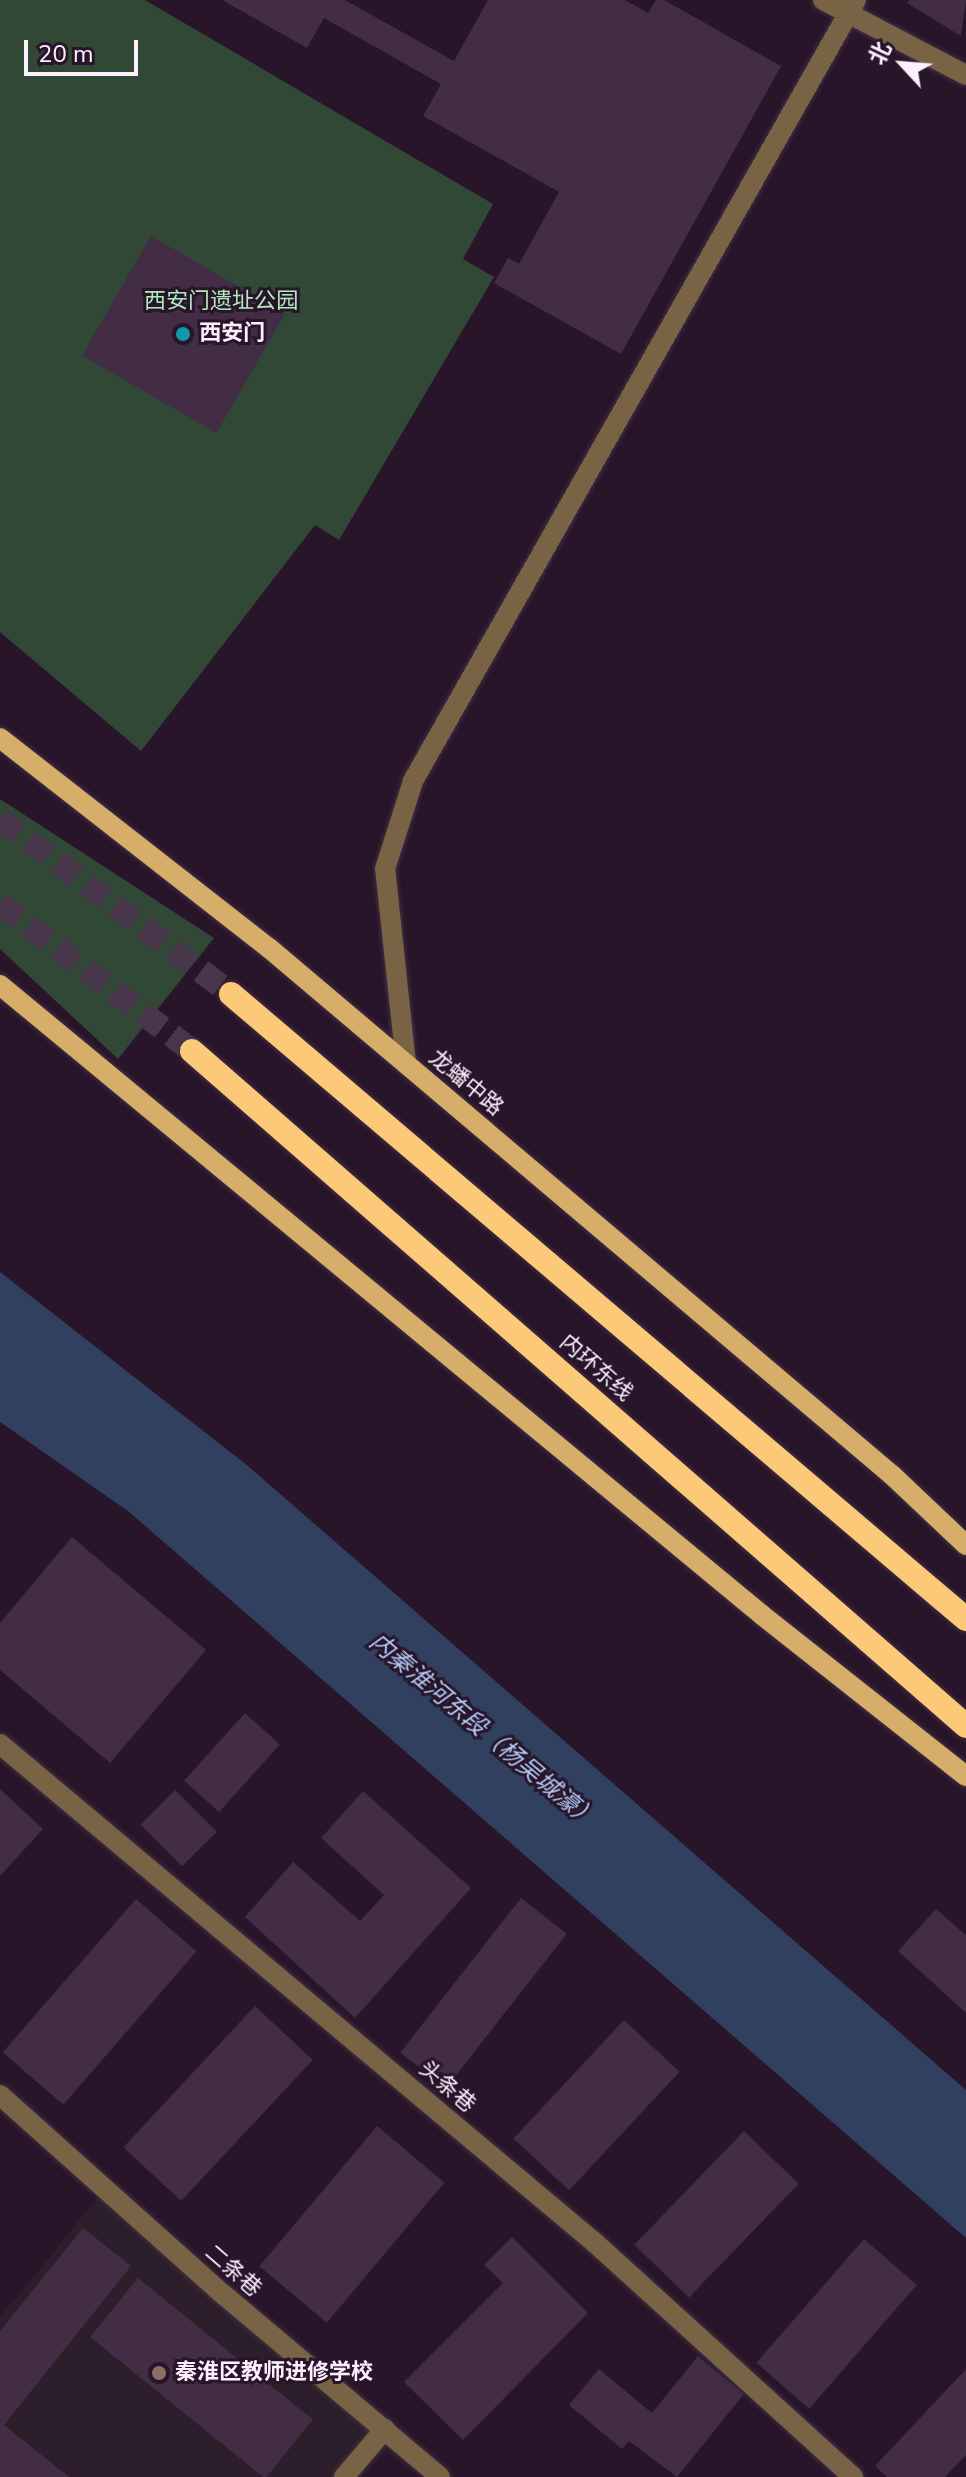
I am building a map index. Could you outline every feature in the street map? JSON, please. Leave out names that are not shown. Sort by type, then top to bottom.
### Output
[{"type":"highway","points":[[231,994],[966,1619]]},
{"type":"highway","name":"内环东线","points":[[192,1051],[966,1726]]},
{"type":"main road","name":"龙蟠中路","points":[[0,738],[269,948],[892,1475],[966,1545]]},
{"type":"main road","points":[[0,985],[762,1615],[966,1776]]},
{"type":"street","points":[[823,0],[852,7],[966,75]]},
{"type":"street","points":[[406,1064],[385,869],[413,781],[852,7]]},
{"type":"street","name":"头条巷","points":[[0,1744],[594,2242],[853,2477]]},
{"type":"street","name":"二条巷","points":[[0,2095],[224,2295],[440,2477]]},
{"type":"street","points":[[344,2477],[385,2429]]},
{"type":"shaded area","name":"秦淮区教师进修学校","points":[[105,2189],[385,2429],[344,2477],[0,2477],[0,2317]]},
{"type":"green space","name":"西安门遗址公园","points":[[0,0],[145,0],[493,204],[463,259],[494,277],[339,540],[315,525],[141,751],[0,632]]},
{"type":"green space","points":[[0,799],[214,938],[118,1059],[0,949]]},
{"type":"water","name":"内秦淮河东段（杨吴城濠）","points":[[0,1272],[248,1466],[966,2090],[966,2238],[128,1511],[0,1422]]},
{"type":"building","points":[[222,0],[345,0],[454,61],[488,0],[625,0],[648,13],[656,0],[664,0],[781,66],[621,354],[494,283],[508,258],[519,264],[559,192],[423,116],[441,84],[324,18],[307,48]]},
{"type":"building","points":[[909,0],[966,0],[961,36],[907,3]]},
{"type":"building","name":"西安门","points":[[151,236],[285,313],[216,433],[82,356]]},
{"type":"building","points":[[72,1537],[206,1650],[110,1763],[0,1670],[0,1623]]},
{"type":"building","points":[[245,1713],[280,1744],[219,1812],[184,1781]]},
{"type":"building","points":[[0,1789],[43,1829],[0,1876]]},
{"type":"building","points":[[175,1790],[217,1832],[182,1866],[140,1825]]},
{"type":"building","points":[[363,1791],[471,1888],[355,2018],[245,1917],[293,1862],[360,1921],[384,1895],[321,1838]]},
{"type":"building","points":[[521,1898],[567,1934],[446,2088],[400,2052]]},
{"type":"building","points":[[136,1899],[196,1951],[63,2105],[3,2052]]},
{"type":"building","points":[[936,1909],[966,1935],[966,2013],[898,1951]]},
{"type":"building","points":[[255,2006],[313,2060],[181,2201],[123,2147]]},
{"type":"building","points":[[624,2020],[680,2072],[569,2190],[514,2138]]},
{"type":"building","points":[[377,2126],[444,2183],[327,2323],[259,2266]]},
{"type":"building","points":[[744,2131],[799,2184],[689,2297],[634,2245]]},
{"type":"building","points":[[83,2228],[131,2266],[4,2425],[69,2477],[0,2477],[0,2331]]},
{"type":"building","points":[[512,2237],[588,2313],[463,2440],[404,2382],[503,2283],[484,2265]]},
{"type":"building","points":[[864,2239],[917,2285],[809,2409],[756,2363]]},
{"type":"building","points":[[138,2278],[313,2420],[266,2477],[263,2477],[90,2337]]},
{"type":"building","points":[[698,2356],[744,2394],[677,2477],[629,2441],[622,2449],[569,2405],[599,2369],[652,2413]]},
{"type":"building","points":[[966,2369],[966,2455],[945,2477],[887,2477],[875,2466]]},
{"type":"tunnel","points":[[0,819],[231,994]]},
{"type":"tunnel","points":[[0,904],[192,1051]]},
{"type":"place","name":"西安门","points":[[183,334]]},
{"type":"place","name":"秦淮区教师进修学校","points":[[159,2373]]}]
